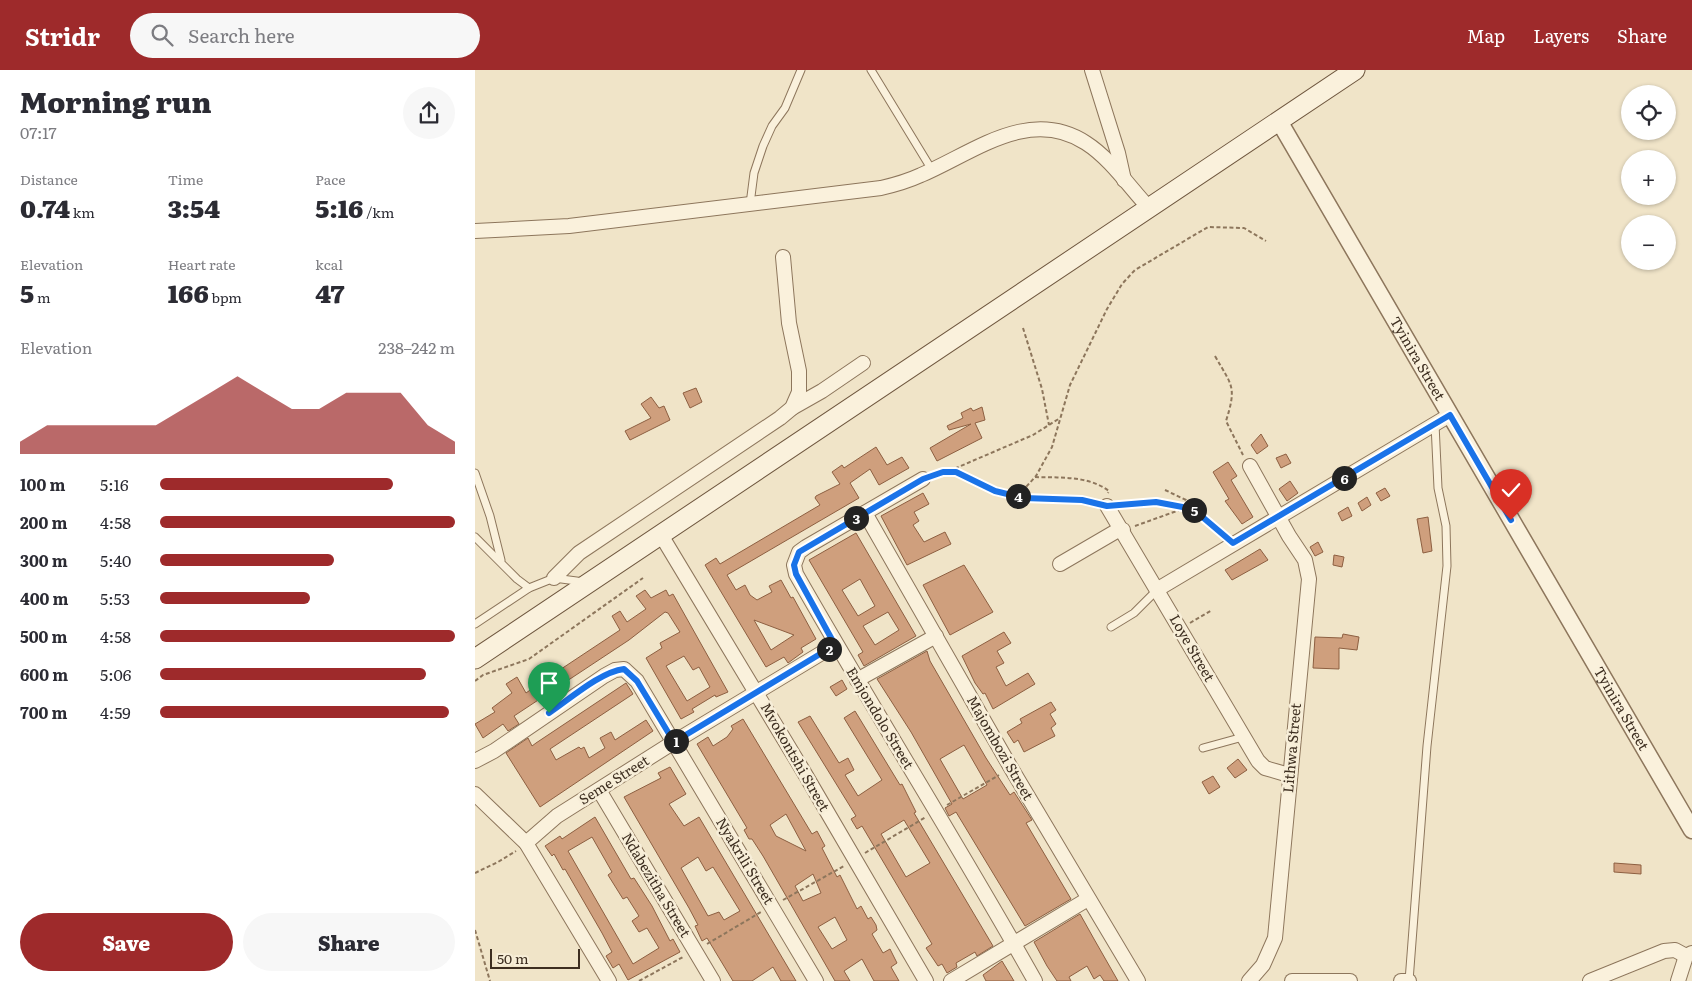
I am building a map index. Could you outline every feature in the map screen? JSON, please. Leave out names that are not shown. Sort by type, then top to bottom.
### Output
[{"type":"main road","points":[[475,658],[1150,209],[1355,70]]},
{"type":"street","points":[[1092,70],[1118,153],[1124,181]]},
{"type":"street","name":"Tyinira Street","points":[[1279,121],[1692,830]]},
{"type":"street","points":[[475,231],[569,226],[881,188],[901,183],[931,170],[975,147],[1033,128],[1060,131],[1087,144],[1150,209]]},
{"type":"street","points":[[783,257],[789,323],[799,371],[799,392],[792,408]]},
{"type":"street","points":[[554,578],[579,553],[649,508],[792,408],[822,391],[863,363]]},
{"type":"street","points":[[1158,589],[1450,415]]},
{"type":"street","name":"Lithwa Street","points":[[1249,981],[1263,964],[1275,938],[1309,579],[1305,560],[1289,536],[1250,466]]},
{"type":"street","name":"Emjondolo Street","points":[[923,479],[807,546],[795,558],[796,574],[835,645],[936,811],[1035,981]]},
{"type":"street","name":"Loye Street","points":[[1107,506],[1181,628],[1243,737],[1265,768],[1289,775]]},
{"type":"street","name":"Majombozi Street","points":[[865,513],[1011,768],[1138,981]]},
{"type":"street","points":[[1060,564],[1097,541],[1120,529],[1123,530]]},
{"type":"street","name":"Mvokontshi Street","points":[[661,535],[926,981]]},
{"type":"street","points":[[857,680],[937,636]]},
{"type":"street","name":"Seme Street","points":[[526,843],[557,816],[674,742],[757,694],[835,645]]},
{"type":"street","name":"Nyakrili Street","points":[[475,760],[494,751],[604,676],[615,670],[624,669],[637,681],[816,981]]},
{"type":"street","name":"Ndabezitha Street","points":[[599,790],[713,981]]},
{"type":"street","points":[[475,794],[526,843],[609,981]]},
{"type":"street","points":[[951,981],[1088,899]]},
{"type":"street","points":[[1590,981],[1664,951],[1675,950],[1689,955],[1678,981]]},
{"type":"street","points":[[1292,981],[1350,981]]},
{"type":"street","points":[[1401,981],[1409,981]]},
{"type":"lane","points":[[750,204],[754,173],[763,146],[772,126],[785,108],[801,70]]},
{"type":"lane","points":[[871,70],[931,170]]},
{"type":"lane","points":[[1409,981],[1427,746],[1447,566],[1446,526],[1438,488],[1435,423]]},
{"type":"lane","points":[[475,473],[490,516],[501,560]]},
{"type":"lane","points":[[475,537],[501,560],[517,579],[529,588]]},
{"type":"lane","points":[[475,624],[529,588],[554,578],[590,582]]},
{"type":"lane","points":[[1111,627],[1135,613],[1158,589]]},
{"type":"lane","points":[[1203,748],[1243,737]]},
{"type":"path","points":[[1009,494],[1026,487],[1035,477],[1052,446],[1070,385],[1107,309],[1122,284],[1135,270],[1208,227],[1244,228],[1266,241]]},
{"type":"path","points":[[1023,328],[1042,389],[1049,425]]},
{"type":"path","points":[[1215,356],[1233,388],[1232,403],[1227,421],[1236,444],[1250,466]]},
{"type":"path","points":[[923,479],[947,472],[1033,435],[1061,418]]},
{"type":"path","points":[[947,472],[956,472],[995,491],[1024,498],[1082,500],[1107,506],[1156,502],[1193,509]]},
{"type":"path","points":[[1035,477],[1067,478],[1100,484],[1109,491],[1107,506]]},
{"type":"path","points":[[1165,490],[1186,500],[1193,509],[1233,543]]},
{"type":"path","points":[[1123,530],[1186,508]]},
{"type":"path","points":[[475,681],[483,675],[529,659],[643,578]]},
{"type":"path","points":[[1181,628],[1212,610]]},
{"type":"path","points":[[639,981],[855,860],[1011,768]]},
{"type":"path","points":[[475,872],[498,862],[526,843]]},
{"type":"path","points":[[475,930],[490,981]]},
{"type":"building","points":[[696,388],[702,402],[690,408],[683,393]]},
{"type":"building","points":[[651,397],[659,408],[664,406],[670,420],[630,440],[625,431],[651,418],[641,404]]},
{"type":"building","points":[[982,407],[985,420],[975,423],[982,438],[937,461],[930,448],[971,424],[949,430],[947,426],[963,418],[961,413],[971,408],[973,411]]},
{"type":"building","points":[[1261,434],[1268,446],[1257,454],[1251,445]]},
{"type":"building","points":[[876,447],[887,465],[902,457],[909,468],[879,485],[870,469],[850,483],[859,498],[727,575],[736,590],[745,585],[750,595],[757,600],[772,592],[769,586],[781,580],[791,598],[793,597],[816,639],[801,648],[803,652],[788,663],[784,657],[766,667],[705,565],[716,558],[720,564],[820,505],[815,498],[816,496],[840,484],[832,472],[842,465],[844,468]],"holes":[[[754,620],[794,635],[771,650]]]},
{"type":"building","points":[[1286,454],[1291,463],[1281,468],[1276,458]]},
{"type":"building","points":[[1228,462],[1237,476],[1231,480],[1253,517],[1242,524],[1225,501],[1229,499],[1213,472]]},
{"type":"building","points":[[1290,481],[1298,493],[1287,501],[1279,489]]},
{"type":"building","points":[[1385,488],[1390,496],[1381,501],[1376,493]]},
{"type":"building","points":[[923,493],[929,504],[914,512],[919,521],[913,525],[924,542],[945,532],[951,544],[907,565],[881,516]]},
{"type":"building","points":[[1367,497],[1371,505],[1362,511],[1358,503]]},
{"type":"building","points":[[1348,507],[1352,516],[1342,521],[1338,513]]},
{"type":"building","points":[[1428,517],[1432,551],[1423,553],[1417,519]]},
{"type":"building","points":[[856,533],[916,636],[864,666],[858,655],[863,652],[809,560]],"holes":[[[860,579],[875,606],[858,616],[842,590]],[[888,612],[899,630],[875,645],[863,626]]]},
{"type":"building","points":[[1318,542],[1323,552],[1315,556],[1310,547]]},
{"type":"building","points":[[1260,549],[1268,560],[1232,580],[1225,570]]},
{"type":"building","points":[[1334,555],[1344,557],[1342,567],[1333,565]]},
{"type":"building","points":[[964,565],[993,612],[950,635],[923,585]]},
{"type":"building","points":[[645,590],[651,598],[666,590],[669,596],[673,594],[728,692],[716,697],[715,695],[692,709],[694,712],[681,719],[646,658],[662,648],[660,643],[680,632],[668,613],[665,612],[629,640],[514,716],[519,724],[508,731],[503,724],[483,738],[475,724],[495,712],[492,708],[512,693],[506,684],[517,677],[526,693],[620,630],[612,616],[620,611],[627,622],[646,609],[636,596]],"holes":[[[684,656],[693,670],[699,667],[710,687],[687,701],[666,666]]]},
{"type":"building","points":[[1004,632],[1011,643],[997,651],[1004,663],[996,667],[1006,686],[1028,673],[1035,684],[993,709],[985,693],[983,694],[975,683],[962,656]]},
{"type":"building","points":[[1343,634],[1359,637],[1357,650],[1339,648],[1339,669],[1313,668],[1315,637],[1342,638]]},
{"type":"building","points":[[927,651],[930,661],[986,758],[1010,795],[1014,792],[1032,820],[1026,823],[1071,899],[1025,926],[956,812],[949,816],[945,808],[952,804],[911,732],[877,679]],"holes":[[[964,745],[987,785],[963,799],[940,759]]]},
{"type":"building","points":[[842,680],[847,689],[836,696],[830,687]]},
{"type":"building","points":[[626,683],[633,694],[550,749],[556,760],[579,747],[581,749],[584,747],[589,758],[605,748],[600,738],[611,732],[615,740],[646,720],[653,731],[540,807],[506,753],[528,738],[532,746]]},
{"type":"building","points":[[1051,702],[1056,710],[1050,714],[1056,724],[1051,728],[1055,736],[1024,752],[1018,740],[1014,743],[1007,732],[1022,723],[1020,719]]},
{"type":"building","points":[[855,711],[900,785],[902,784],[916,812],[914,813],[993,946],[977,956],[975,952],[956,963],[957,967],[947,973],[942,964],[938,966],[926,948],[932,944],[862,826],[857,829],[851,819],[856,816],[798,722],[810,716],[839,763],[848,758],[854,770],[845,775],[858,796],[882,780],[844,718]],"holes":[[[904,820],[930,863],[906,877],[881,834]]]},
{"type":"building","points":[[743,719],[812,834],[817,831],[825,846],[822,848],[837,877],[840,875],[857,909],[861,906],[868,919],[871,917],[876,925],[877,930],[872,934],[883,953],[890,949],[897,963],[891,967],[899,981],[874,981],[862,959],[844,971],[850,981],[835,981],[763,856],[752,839],[749,839],[744,830],[747,828],[697,744],[708,737],[713,746],[727,737],[733,729],[731,726]],"holes":[[[786,814],[806,851],[776,836],[770,825]],[[813,874],[821,893],[803,901],[795,886]],[[835,917],[847,940],[832,949],[818,927]]]},
{"type":"building","points":[[1238,759],[1247,770],[1235,778],[1227,768]]},
{"type":"building","points":[[670,767],[686,794],[669,804],[684,826],[699,817],[796,981],[781,981],[773,967],[752,981],[733,981],[707,938],[702,941],[695,926],[698,925],[689,908],[624,797],[661,778],[658,773]],"holes":[[[698,857],[706,871],[713,867],[740,911],[724,920],[719,912],[708,916],[681,868]]]},
{"type":"building","points":[[1213,776],[1220,787],[1209,794],[1202,782]]},
{"type":"building","points":[[595,817],[631,879],[634,878],[652,906],[670,941],[673,939],[680,952],[628,980],[619,964],[613,968],[606,956],[612,952],[602,933],[565,869],[563,870],[554,854],[552,856],[545,846],[560,836],[562,839]],"holes":[[[592,837],[612,872],[608,875],[623,899],[627,897],[639,916],[632,921],[639,932],[647,928],[659,948],[633,964],[568,851]]]},
{"type":"building","points":[[1614,863],[1641,865],[1641,874],[1614,872]]},
{"type":"building","points":[[1080,914],[1118,981],[1104,981],[1100,975],[1094,979],[1087,966],[1069,977],[1071,981],[1057,981],[1047,966],[1034,942]]},
{"type":"building","points":[[1002,961],[1014,981],[986,981],[983,975]]},
{"type":"route","points":[[549,713],[604,676],[615,670],[624,669],[637,681],[674,742],[757,694],[835,645],[796,574],[794,565],[795,558],[799,552],[923,479],[943,472],[956,472],[995,491],[1024,498],[1082,500],[1107,506],[1156,502],[1193,509],[1233,543],[1450,415],[1511,520]]}]
